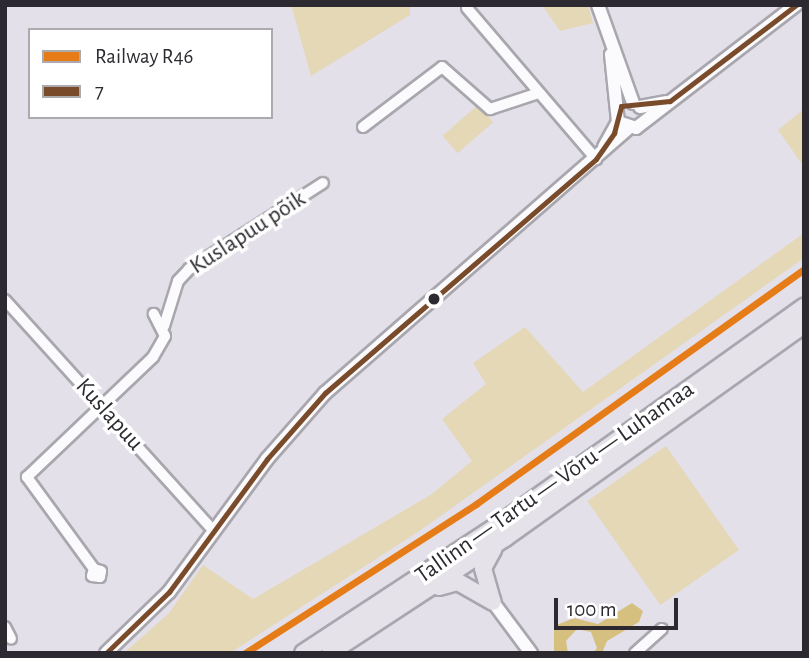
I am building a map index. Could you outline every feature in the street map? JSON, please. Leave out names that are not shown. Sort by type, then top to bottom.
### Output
[{"type":"highway","name":"Tallinn — Tartu — Võru — Luhamaa","points":[[303,653],[498,525],[804,307]]},
{"type":"highway","name":"Tallinn — Tartu — Võru — Luhamaa","points":[[330,653],[505,538],[804,325]]},
{"type":"highway","points":[[493,602],[484,563],[505,538]]},
{"type":"highway","points":[[421,594],[458,582],[493,602]]},
{"type":"street","points":[[597,5],[611,54],[622,120]]},
{"type":"street","points":[[622,120],[642,122],[796,5]]},
{"type":"street","points":[[467,8],[596,159]]},
{"type":"street","points":[[611,54],[642,122]]},
{"type":"street","points":[[363,127],[442,67],[490,109],[539,93]]},
{"type":"street","points":[[106,653],[169,592],[213,530],[325,393],[596,159],[622,120],[636,105],[670,101]]},
{"type":"street","name":"Kuslapuu põik","points":[[94,569],[27,477],[99,405],[153,357],[165,336],[164,326],[177,281],[189,269],[323,183]]},
{"type":"street","name":"Kuslapuu","points":[[5,300],[213,530]]},
{"type":"street","points":[[155,314],[164,326]]},
{"type":"street","points":[[493,602],[531,653]]},
{"type":"street","points":[[5,627],[11,639]]},
{"type":"street","points":[[635,653],[662,629]]},
{"type":"shaded area","points":[[291,5],[410,5],[410,15],[311,76]]},
{"type":"shaded area","points":[[542,5],[588,5],[593,23],[560,31]]},
{"type":"shaded area","points":[[478,105],[493,122],[458,153],[443,136]]},
{"type":"shaded area","points":[[804,109],[804,167],[778,130]]},
{"type":"shaded area","points":[[804,233],[804,258],[418,532],[230,653],[124,653],[169,613],[203,565],[253,599],[432,494],[472,461],[442,419],[486,384],[473,363],[525,327],[583,392]]},
{"type":"shaded area","points":[[666,446],[739,550],[660,605],[587,501]]},
{"type":"shaded area","points":[[632,603],[643,611],[639,622],[607,641],[602,653],[593,653],[597,648],[591,632],[577,629],[566,641],[568,653],[554,653],[554,626],[574,618],[598,624]]},
{"type":"rail line","name":"R46","points":[[245,653],[476,504],[804,269]]},
{"type":"transit line","name":"7","points":[[106,653],[169,592],[267,459],[325,393],[596,159],[614,133],[621,106],[670,101],[796,5]]}]
